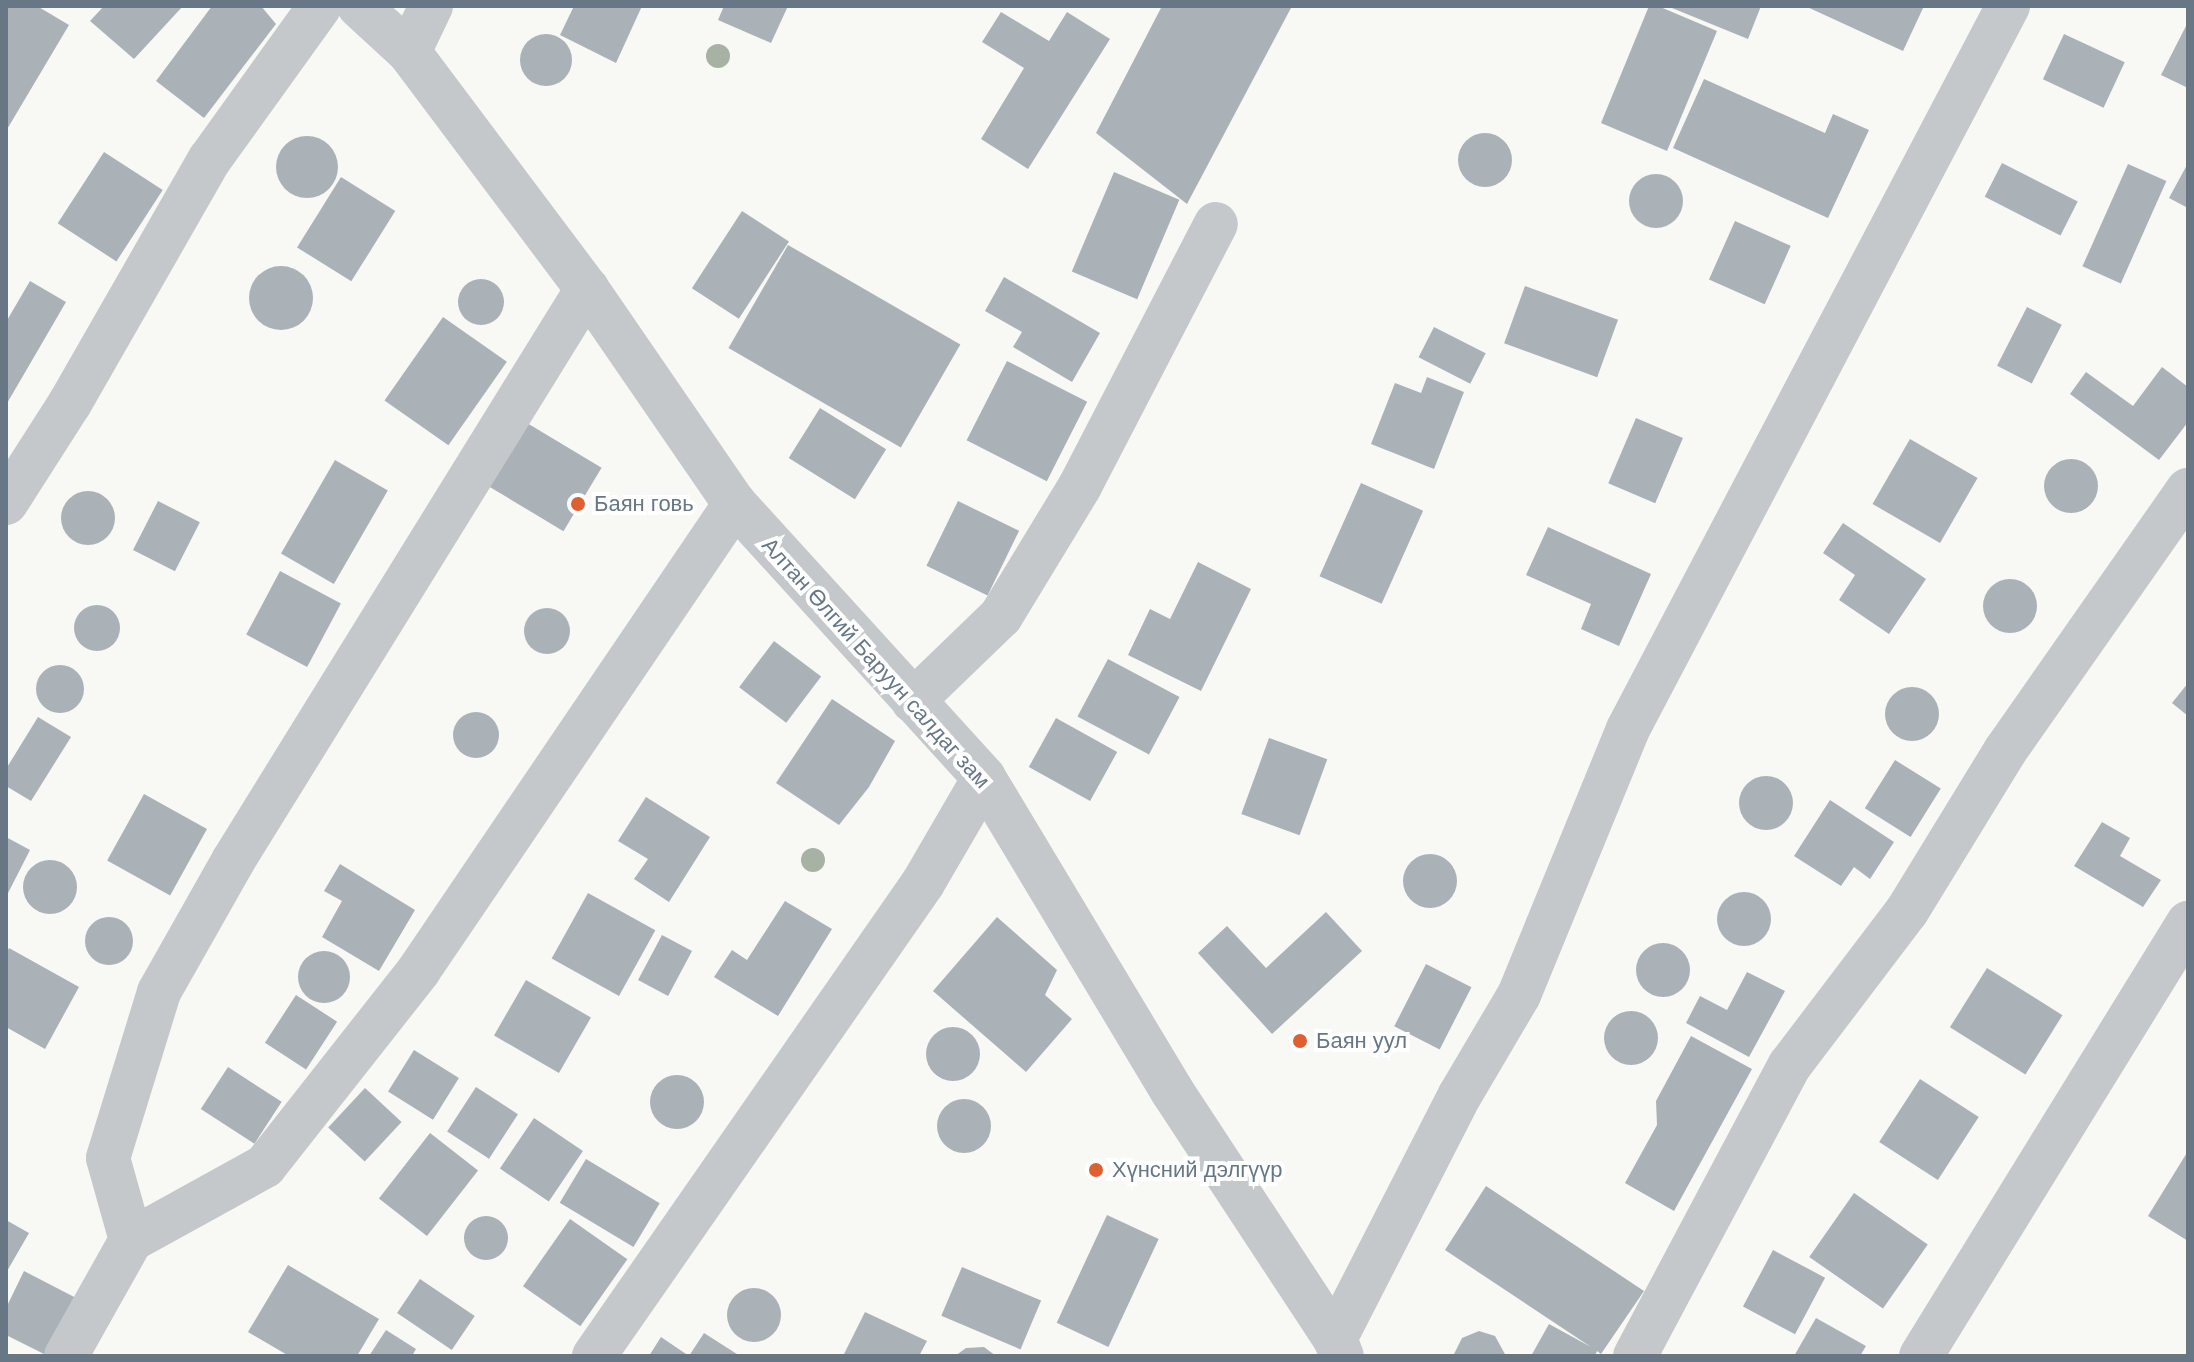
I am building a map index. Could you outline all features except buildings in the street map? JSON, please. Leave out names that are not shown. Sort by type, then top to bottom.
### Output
[{"type":"street","points":[[6,503],[70,403],[210,159],[320,6]]},
{"type":"street","name":"Алтан Өлгий Баруун салдаг зам","points":[[359,6],[409,52],[587,289],[735,504],[984,778],[1172,1091],[1338,1347]]},
{"type":"street","points":[[409,52],[431,6]]},
{"type":"street","points":[[1338,1347],[1460,1095],[1519,995],[1628,729],[2008,6]]},
{"type":"street","points":[[913,701],[1001,616],[1080,486],[1216,224]]},
{"type":"street","points":[[131,1240],[108,1158],[159,992],[233,861],[587,289]]},
{"type":"street","points":[[1635,1356],[1790,1065],[1907,911],[2005,751],[2188,490]]},
{"type":"street","points":[[66,1356],[131,1240],[265,1166],[419,970],[735,504]]},
{"type":"street","points":[[594,1356],[923,883],[984,778]]},
{"type":"street","points":[[1921,1356],[2188,923]]},
{"type":"place","name":"Баян говь","points":[[578,504]]},
{"type":"place","name":"Баян уул","points":[[1300,1041]]},
{"type":"place","name":"Хүнсний дэлгүүр","points":[[1096,1170]]}]
